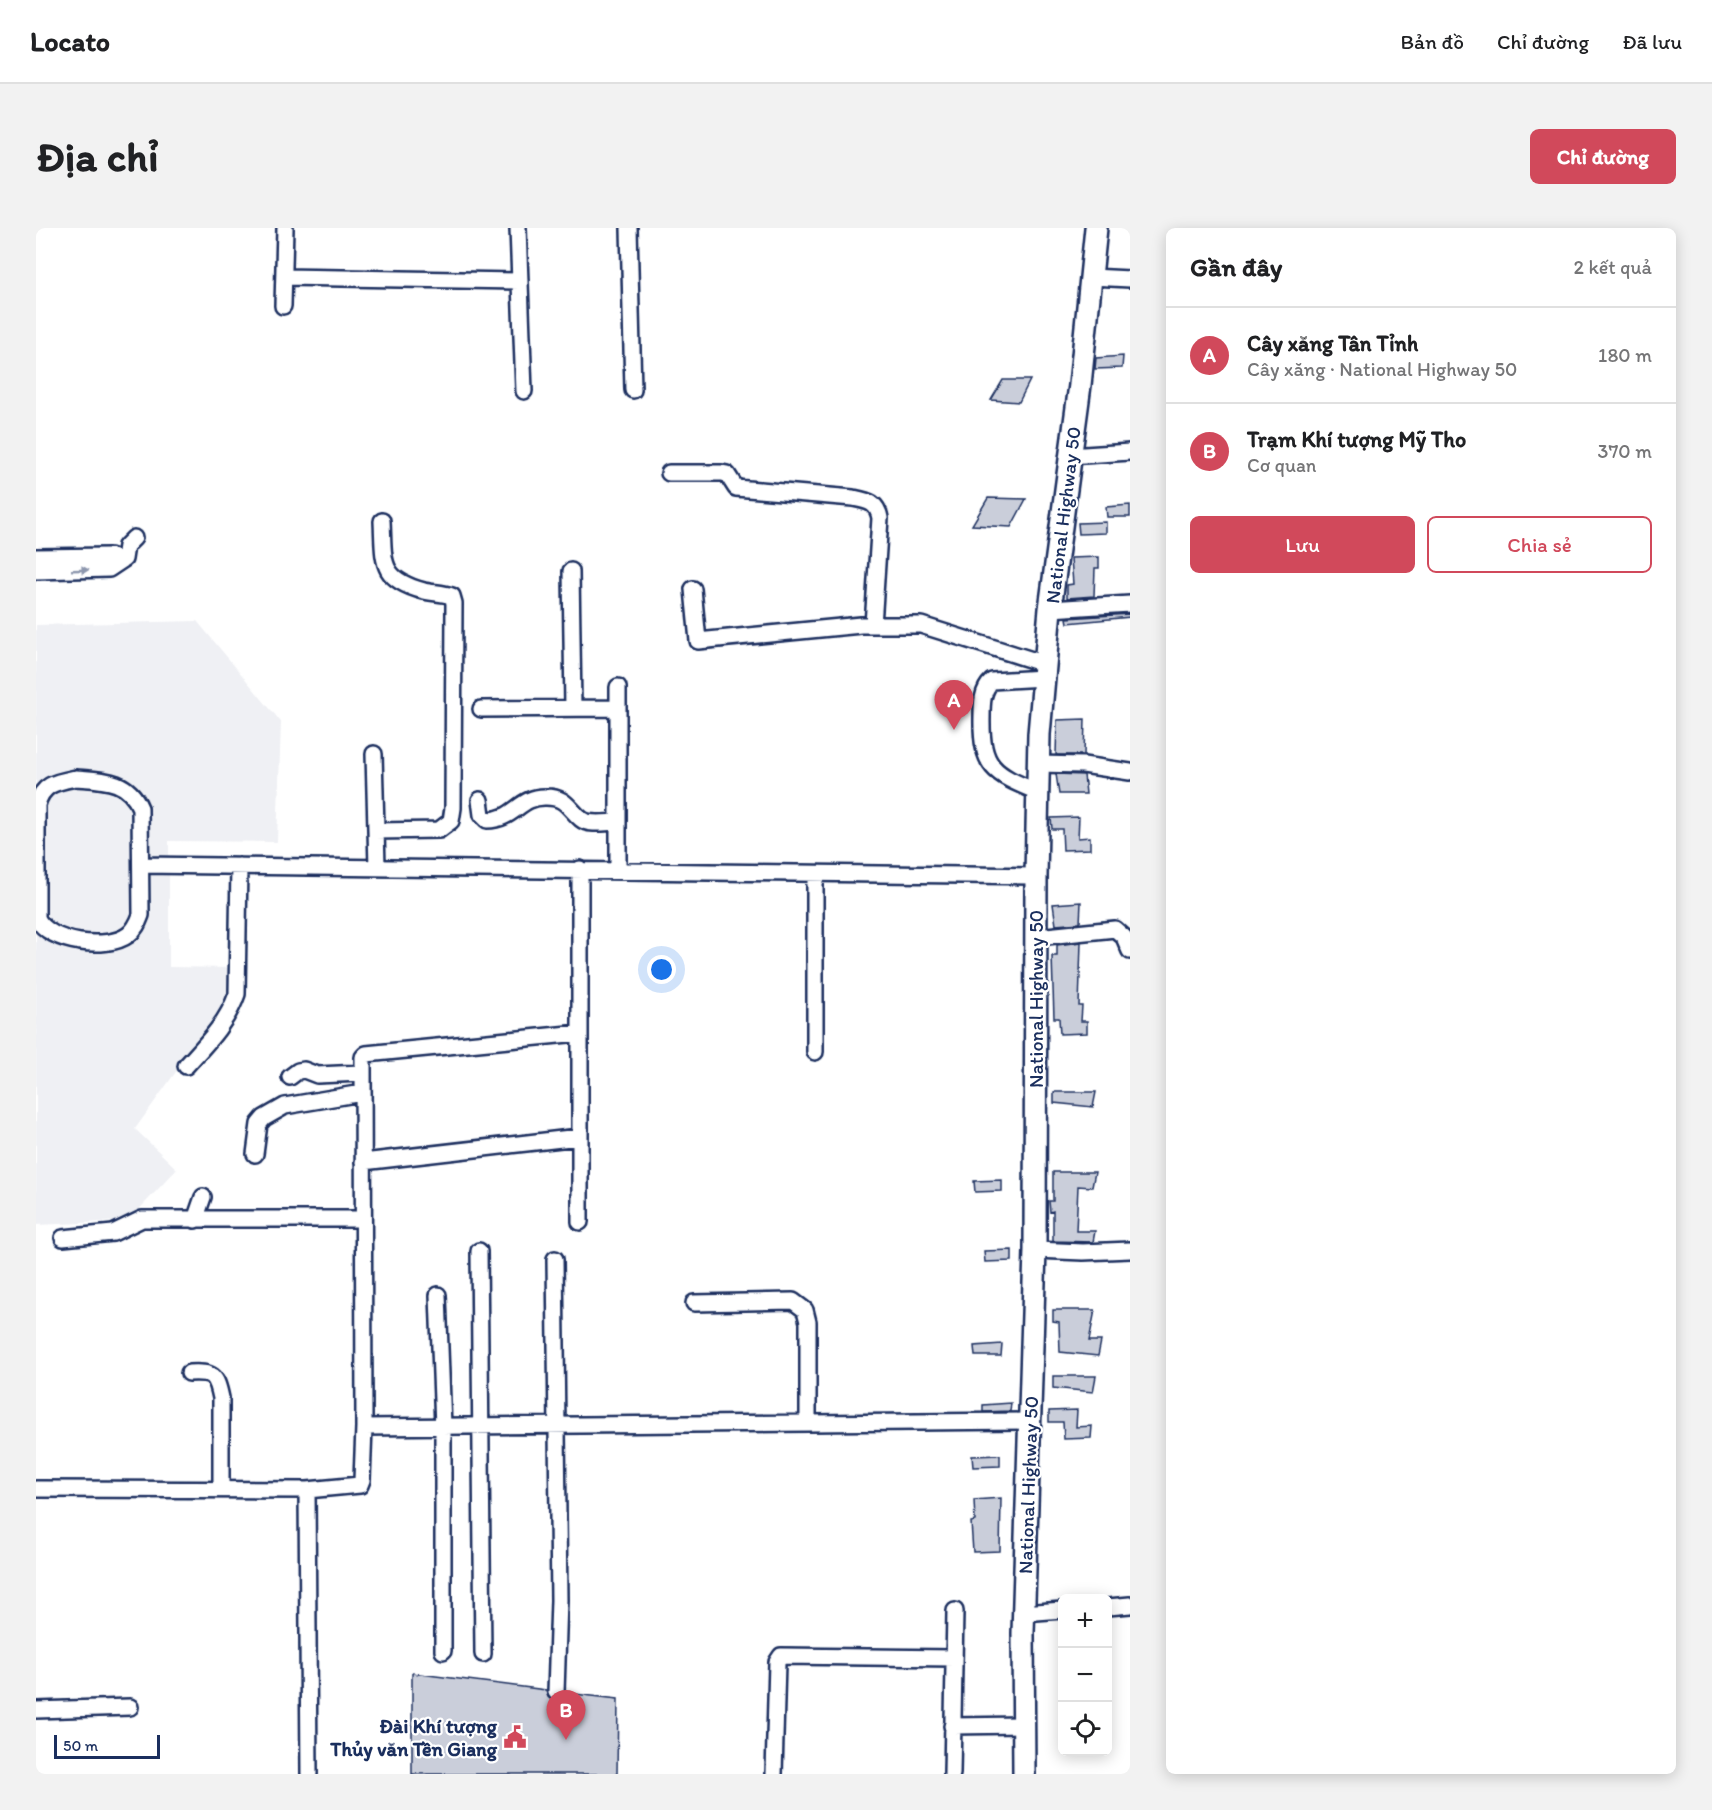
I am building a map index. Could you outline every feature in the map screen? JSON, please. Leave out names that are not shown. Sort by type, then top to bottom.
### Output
[{"type":"highway","name":"National Highway 50","points":[[1024,1774],[1024,1612],[1035,1250],[1038,764],[1050,609],[1096,228]]},
{"type":"street","points":[[283,306],[285,228]]},
{"type":"street","points":[[518,228],[524,391]]},
{"type":"street","points":[[629,228],[633,390]]},
{"type":"street","points":[[284,277],[520,281]]},
{"type":"street","points":[[1091,277],[1130,279]]},
{"type":"street","points":[[1069,456],[1130,452]]},
{"type":"street","points":[[669,473],[727,474],[736,488],[853,498],[872,502],[880,518],[873,625]]},
{"type":"street","points":[[376,831],[439,830],[451,821],[453,808],[454,603],[452,596],[399,583],[388,573],[384,562],[382,521]]},
{"type":"street","points":[[36,571],[109,569],[117,566],[120,560],[124,559],[126,546],[134,538]]},
{"type":"street","points":[[36,557],[115,556],[120,560]]},
{"type":"street","points":[[571,571],[573,708]]},
{"type":"street","points":[[693,589],[698,640],[873,625],[921,625],[1044,671]]},
{"type":"street","points":[[1050,609],[1130,604]]},
{"type":"street","points":[[1038,792],[1010,781],[989,763],[983,750],[982,708],[986,687],[992,681],[1044,671]]},
{"type":"street","points":[[618,687],[618,869]]},
{"type":"street","points":[[481,709],[618,708]]},
{"type":"street","points":[[374,754],[377,867]]},
{"type":"street","points":[[1038,764],[1083,765],[1130,772]]},
{"type":"street","points":[[76,778],[105,780],[123,786],[135,796],[140,808],[141,865],[141,915],[137,926],[127,936],[112,941],[71,942],[46,930],[37,918],[37,805],[40,793],[45,787],[76,778]]},
{"type":"street","points":[[480,800],[482,815],[487,820],[504,818],[523,802],[542,797],[561,799],[569,804],[581,819],[588,822],[618,822]]},
{"type":"street","points":[[141,865],[618,869],[815,875],[1036,876]]},
{"type":"street","points":[[186,1066],[216,1032],[232,1008],[237,994],[238,866]]},
{"type":"street","points":[[579,1222],[580,869]]},
{"type":"street","points":[[815,875],[815,1052]]},
{"type":"street","points":[[1037,937],[1115,928],[1124,937],[1130,951]]},
{"type":"street","points":[[36,1489],[307,1490],[360,1485],[364,1427],[361,1062],[366,1054],[579,1033]]},
{"type":"street","points":[[290,1077],[304,1070],[317,1075],[361,1073]]},
{"type":"street","points":[[255,1154],[259,1124],[276,1110],[362,1093]]},
{"type":"street","points":[[363,1162],[579,1137]]},
{"type":"street","points":[[195,1220],[203,1197]]},
{"type":"street","points":[[63,1238],[113,1233],[142,1219],[363,1219]]},
{"type":"street","points":[[1035,1250],[1083,1252],[1130,1250]]},
{"type":"street","points":[[479,1251],[483,1654]]},
{"type":"street","points":[[555,1259],[559,1600],[556,1692]]},
{"type":"street","points":[[438,1295],[443,1427],[443,1651]]},
{"type":"street","points":[[694,1303],[793,1301],[805,1310],[808,1322],[808,1422]]},
{"type":"street","points":[[189,1373],[208,1372],[219,1386],[221,1490]]},
{"type":"street","points":[[364,1427],[557,1427],[1030,1420]]},
{"type":"street","points":[[307,1490],[309,1774]]},
{"type":"street","points":[[1112,1606],[1130,1605]]},
{"type":"street","points":[[1024,1612],[1058,1610]]},
{"type":"street","points":[[952,1774],[955,1611]]},
{"type":"street","points":[[774,1774],[777,1662],[781,1656],[954,1658]]},
{"type":"street","points":[[36,1710],[130,1707]]},
{"type":"street","points":[[952,1726],[1023,1725]]},
{"type":"shaded area","points":[[197,621],[281,722],[277,842],[169,841],[169,967],[234,968],[232,991],[226,1002],[135,1129],[177,1169],[128,1221],[36,1225],[36,625]]},
{"type":"building","points":[[1123,356],[1122,368],[1095,369],[1096,358]]},
{"type":"building","points":[[1003,380],[1030,380],[1019,402],[991,400]]},
{"type":"building","points":[[988,498],[1026,499],[1011,527],[972,525]]},
{"type":"building","points":[[1130,505],[1130,517],[1107,517],[1106,507]]},
{"type":"building","points":[[1106,522],[1106,533],[1079,534],[1078,523]]},
{"type":"building","points":[[1099,557],[1099,568],[1095,568],[1094,596],[1067,598],[1067,585],[1073,584],[1071,558]]},
{"type":"building","points":[[1130,614],[1130,617],[1068,623],[1067,618]]},
{"type":"building","points":[[1085,719],[1084,755],[1056,755],[1057,720]]},
{"type":"building","points":[[1056,774],[1084,775],[1086,794],[1059,794]]},
{"type":"building","points":[[1079,817],[1078,838],[1090,837],[1090,849],[1063,850],[1062,829],[1052,829],[1051,818]]},
{"type":"building","points":[[1081,902],[1080,923],[1056,925],[1053,904]]},
{"type":"building","points":[[1081,942],[1079,1006],[1082,1006],[1081,1021],[1087,1021],[1087,1033],[1060,1034],[1059,1018],[1054,1018],[1052,956],[1057,956],[1057,945]]},
{"type":"building","points":[[1054,1092],[1096,1092],[1093,1107],[1054,1103]]},
{"type":"building","points":[[1053,1172],[1095,1172],[1092,1187],[1078,1186],[1076,1231],[1095,1231],[1093,1242],[1053,1241],[1053,1211],[1050,1212],[1049,1201],[1053,1201]]},
{"type":"building","points":[[1002,1180],[1002,1191],[975,1192],[974,1181]]},
{"type":"building","points":[[1012,1250],[1012,1261],[985,1262],[984,1251]]},
{"type":"building","points":[[1053,1310],[1095,1310],[1089,1341],[1101,1341],[1098,1356],[1060,1352],[1059,1322],[1053,1321]]},
{"type":"building","points":[[1002,1344],[1001,1356],[975,1356],[974,1346]]},
{"type":"building","points":[[1053,1376],[1096,1376],[1093,1392],[1053,1388]]},
{"type":"building","points":[[1011,1403],[1010,1411],[983,1412],[983,1405]]},
{"type":"building","points":[[1077,1410],[1076,1427],[1092,1426],[1091,1438],[1064,1439],[1063,1422],[1049,1422],[1049,1411]]},
{"type":"building","points":[[1000,1455],[1000,1466],[973,1467],[972,1456]]},
{"type":"building","points":[[1001,1498],[1000,1551],[973,1552],[971,1522],[975,1521],[974,1500]]},
{"type":"building","name":"Đài Khí tượng Thủy văn Tền Giang","points":[[412,1673],[546,1690],[548,1697],[555,1702],[561,1700],[566,1693],[618,1699],[617,1774],[412,1774]]},
{"type":"place","name":"Cây xăng Tân Tỉnh","points":[[954,730]]},
{"type":"place","name":"Đài Khí tượng Thủy văn Tền Giang","points":[[515,1737]]},
{"type":"place","name":"Trạm Khí tượng Mỹ Tho","points":[[566,1740]]}]
